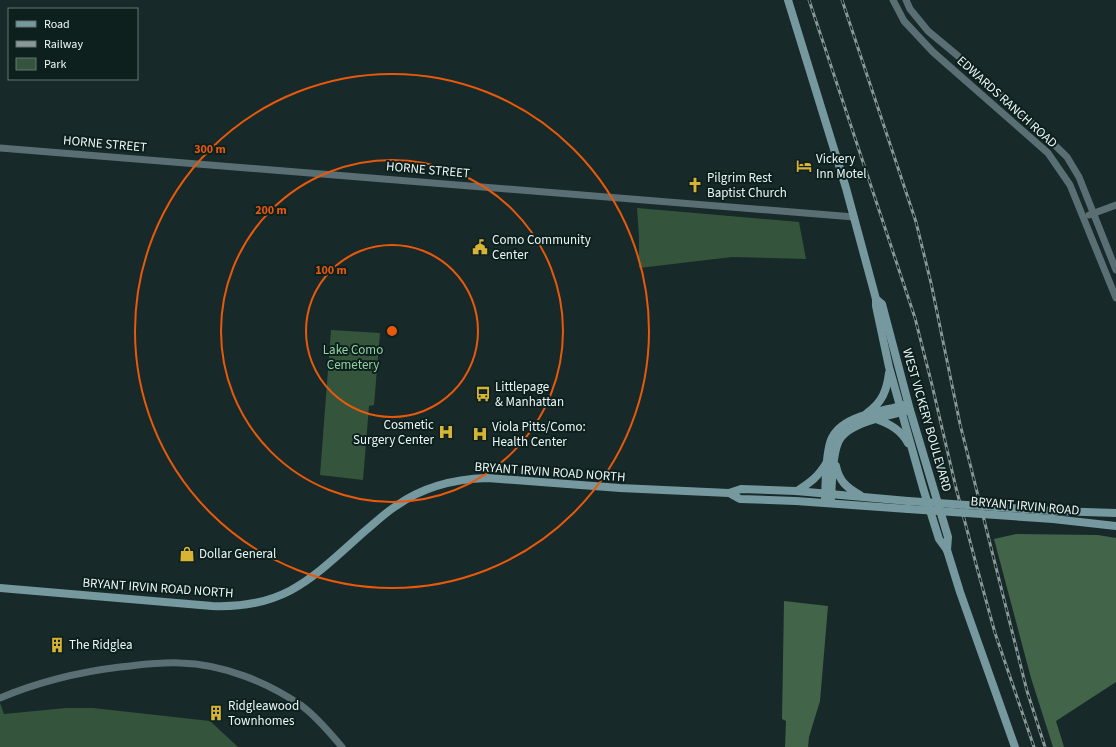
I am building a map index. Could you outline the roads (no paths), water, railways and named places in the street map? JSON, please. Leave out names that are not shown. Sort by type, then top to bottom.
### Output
[{"type":"main road","name":"WEST VICKERY BOULEVARD","points":[[788,0],[848,193],[876,299],[876,306],[889,367],[939,540],[947,550],[960,592],[1015,747]]},
{"type":"main road","name":"WEST VICKERY BOULEVARD","points":[[876,299],[882,304],[909,407],[948,537],[947,550]]},
{"type":"main road","points":[[863,416],[878,404],[884,395],[888,385],[889,367]]},
{"type":"main road","points":[[828,504],[831,460],[830,445],[839,428],[851,420],[863,416],[909,407]]},
{"type":"main road","points":[[796,491],[814,480],[831,460],[838,442],[844,433],[854,426],[876,420],[901,409]]},
{"type":"main road","points":[[876,420],[891,425],[899,431],[910,447],[919,471]]},
{"type":"main road","points":[[831,460],[837,474],[847,487],[863,497]]},
{"type":"main road","name":"BRYANT IRVIN ROAD NORTH","points":[[0,588],[212,606],[247,605],[267,601],[286,594],[311,579],[386,513],[404,501],[419,492],[446,482],[468,478],[488,478],[620,488],[731,494],[741,490],[829,493],[908,505]]},
{"type":"main road","name":"BRYANT IRVIN ROAD NORTH","points":[[731,494],[740,499],[828,504],[908,505]]},
{"type":"main road","name":"BRYANT IRVIN ROAD","points":[[908,505],[1116,513]]},
{"type":"main road","name":"BRYANT IRVIN ROAD","points":[[908,505],[1053,519],[1114,527]]},
{"type":"street","name":"EDWARDS RANCH ROAD","points":[[893,0],[904,21],[933,52],[1048,153],[1070,185],[1116,298]]},
{"type":"street","name":"EDWARDS RANCH ROAD","points":[[906,0],[910,9],[928,31],[958,56],[1037,128],[1067,158],[1079,177],[1116,270]]},
{"type":"street","points":[[1029,137],[1037,128]]},
{"type":"street","name":"HORNE STREET","points":[[0,148],[854,217]]},
{"type":"street","points":[[1083,217],[1116,204]]},
{"type":"street","points":[[0,698],[40,684],[99,669],[167,662],[200,664],[241,675],[273,688],[302,707],[315,718],[342,747]]},
{"type":"railway","points":[[809,0],[915,318],[956,488],[995,633],[1034,747]]},
{"type":"railway","points":[[842,0],[916,222],[931,283],[960,424],[1027,691],[1045,747]]},
{"type":"place","name":"Vickery Inn Motel","points":[[804,166]]},
{"type":"place","name":"Pilgrim Rest Baptist Church","points":[[695,185]]},
{"type":"place","name":"Como Community Center","points":[[480,247]]},
{"type":"place","name":"Littlepage & Manhattan","points":[[483,394]]},
{"type":"place","name":"Cosmetic Surgery Center","points":[[446,432]]},
{"type":"place","name":"Viola Pitts/Como: Health Center","points":[[480,434]]},
{"type":"place","name":"Dollar General","points":[[187,554]]},
{"type":"place","name":"The Ridglea","points":[[57,645]]},
{"type":"place","name":"Ridgleawood Townhomes","points":[[216,713]]},
{"type":"park label","name":"Lake Como Cemetery","points":[[353,358]]}]
